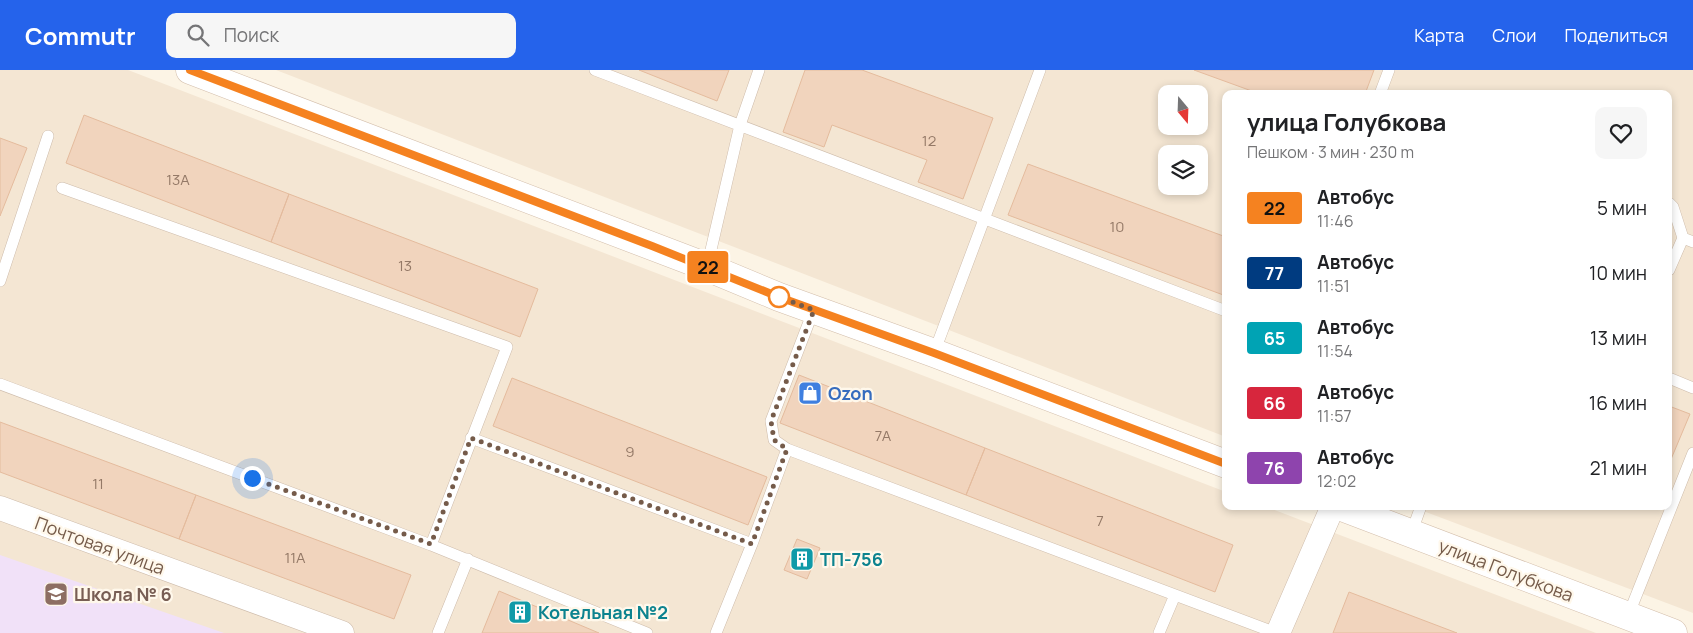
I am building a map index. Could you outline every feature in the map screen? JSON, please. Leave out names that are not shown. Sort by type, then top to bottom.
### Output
[{"type":"main road","points":[[190,70],[707,267],[814,310],[934,353],[1222,462]]},
{"type":"main road","name":"улица Голубкова","points":[[1349,510],[1673,633]]},
{"type":"street","name":"Почтовая улица","points":[[0,508],[342,633]]},
{"type":"street","points":[[1277,633],[1331,510]]},
{"type":"lane","points":[[595,70],[1222,309]]},
{"type":"lane","points":[[707,267],[740,125],[759,70]]},
{"type":"lane","points":[[934,353],[1040,70]]},
{"type":"lane","points":[[1382,90],[1389,70]]},
{"type":"lane","points":[[0,280],[48,136]]},
{"type":"lane","points":[[62,188],[507,347],[431,544]]},
{"type":"lane","points":[[1672,206],[1688,240],[1672,265]]},
{"type":"lane","points":[[814,310],[771,421],[774,440],[787,449],[1277,633]]},
{"type":"lane","points":[[1672,379],[1693,388]]},
{"type":"lane","points":[[0,384],[431,544],[647,633]]},
{"type":"lane","points":[[471,438],[752,544]]},
{"type":"lane","points":[[716,633],[752,544],[787,449]]},
{"type":"lane","points":[[1672,506],[1693,453]]},
{"type":"lane","points":[[1411,534],[1420,510]]},
{"type":"lane","points":[[1628,616],[1670,510]]},
{"type":"lane","points":[[438,633],[468,559]]},
{"type":"lane","points":[[1159,633],[1175,595]]},
{"type":"shaded area","points":[[0,70],[128,70],[1222,490],[1222,510],[1274,510],[1596,633],[0,633]]},
{"type":"shaded area","points":[[276,70],[1693,70],[1693,613],[1421,510],[1672,510],[1672,90],[1222,90],[1222,435]]},
{"type":"shaded area","name":"Школа № 6","points":[[0,555],[224,633],[0,633]]},
{"type":"building","points":[[639,70],[729,70],[717,101]]},
{"type":"building","points":[[805,70],[862,70],[993,118],[963,199],[918,182],[927,160],[832,125],[824,147],[783,132]]},
{"type":"building","points":[[1194,70],[1374,70],[1366,90],[1249,90]]},
{"type":"building","points":[[84,115],[289,194],[271,242],[66,163]]},
{"type":"building","points":[[0,138],[27,148],[0,216]]},
{"type":"building","points":[[1028,164],[1222,236],[1222,295],[1008,215]]},
{"type":"building","points":[[289,194],[538,289],[520,337],[271,242]]},
{"type":"building","points":[[799,375],[985,448],[966,495],[780,423]]},
{"type":"building","points":[[512,378],[767,477],[748,525],[493,426]]},
{"type":"building","points":[[1672,407],[1690,414],[1672,457]]},
{"type":"building","points":[[0,422],[196,495],[179,539],[0,472]]},
{"type":"building","points":[[985,448],[1233,545],[1215,592],[966,495]]},
{"type":"building","points":[[196,495],[411,575],[394,619],[179,539]]},
{"type":"building","name":"ТП-756","points":[[797,539],[820,548],[807,579],[784,570]]},
{"type":"building","name":"Котельная №2","points":[[499,591],[599,633],[482,633]]},
{"type":"building","points":[[1349,592],[1457,633],[1333,633]]},
{"type":"bus line","name":"22","points":[[190,70],[707,267],[779,297],[934,353],[1222,462]]},
{"type":"place","name":"Ozon","points":[[810,393]]},
{"type":"place","name":"ТП-756","points":[[802,559]]},
{"type":"place","name":"Школа № 6","points":[[56,594]]},
{"type":"place","name":"Котельная №2","points":[[520,612]]},
{"type":"route","points":[[252,478],[431,544],[471,438],[752,544],[787,449],[774,440],[771,421],[814,310],[779,297]]}]
